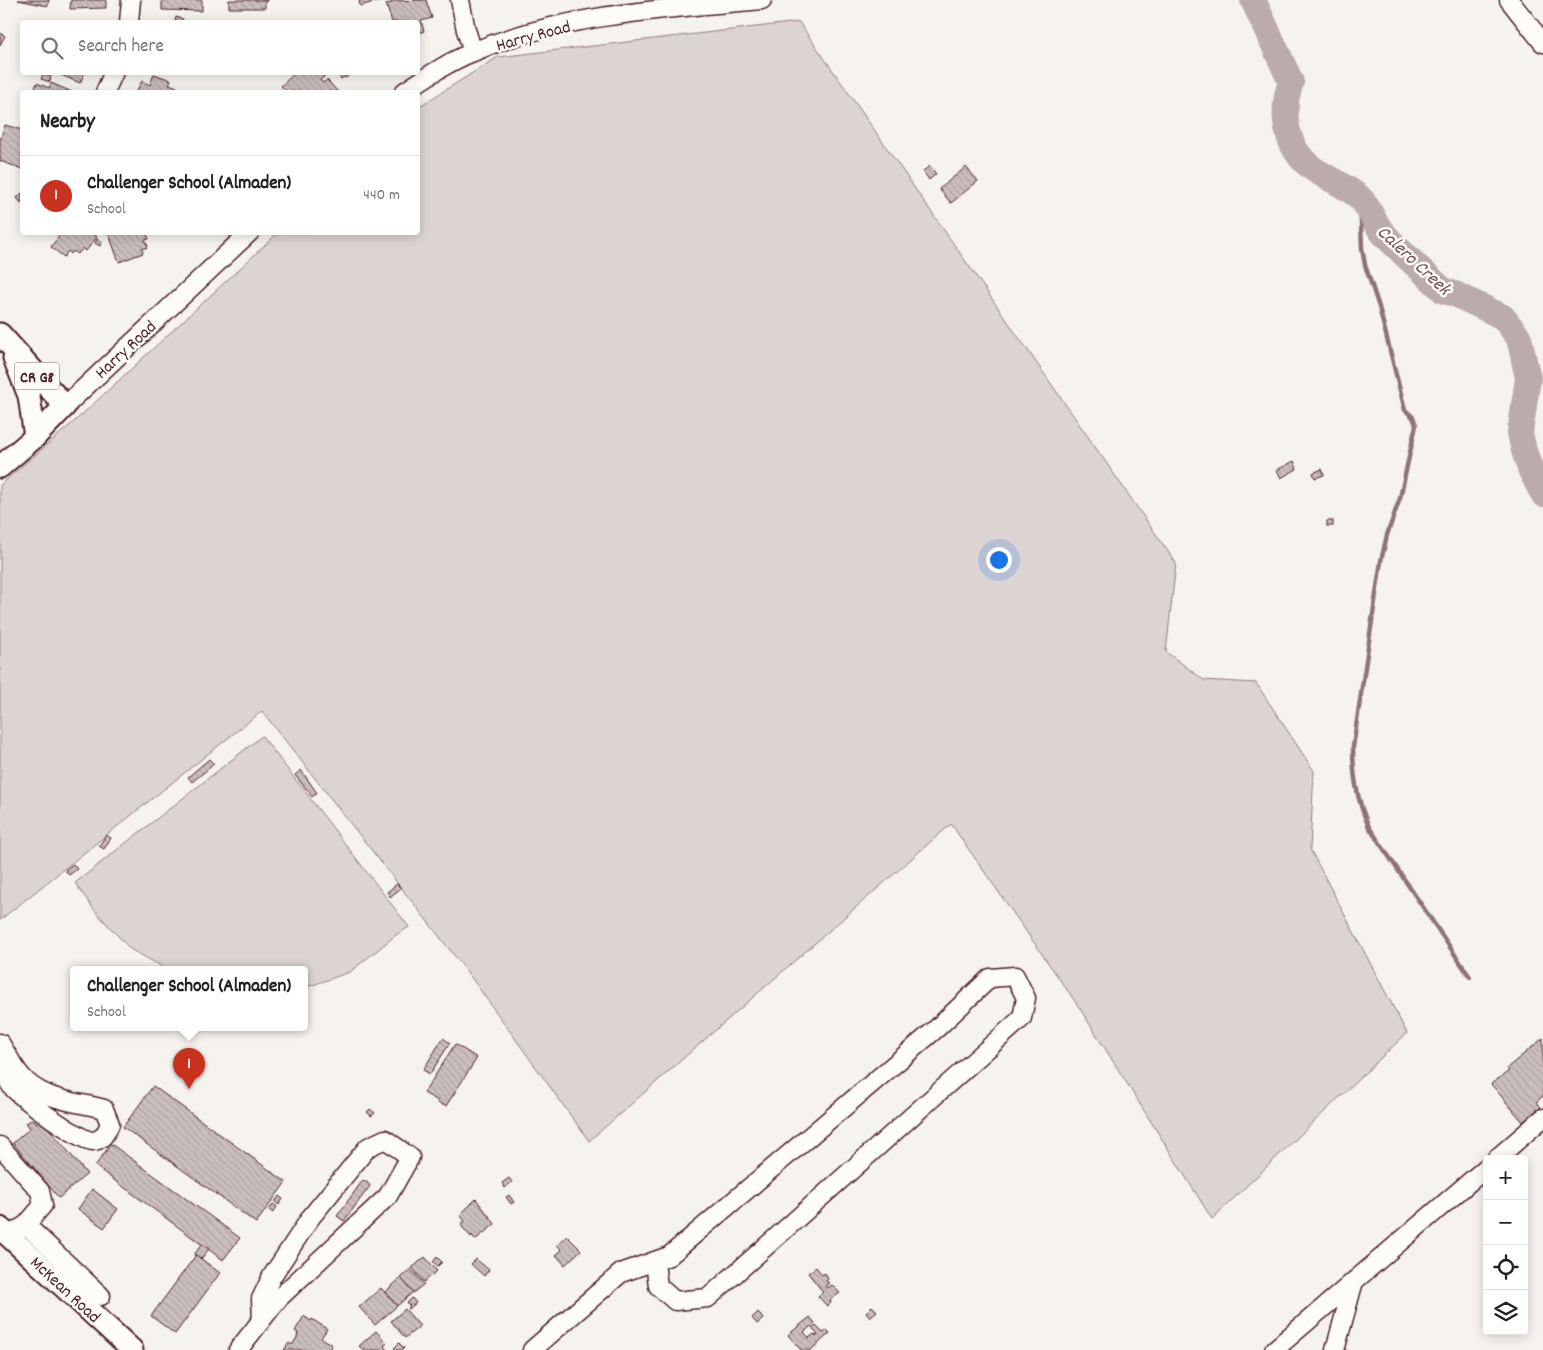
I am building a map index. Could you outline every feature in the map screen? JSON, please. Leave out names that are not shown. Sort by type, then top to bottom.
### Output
[{"type":"main road","name":"CR G8","points":[[5,340],[65,406]]},
{"type":"main road","points":[[5,340],[29,396],[35,437]]},
{"type":"main road","name":"Harry Road","points":[[0,467],[35,437],[65,406]]},
{"type":"main road","name":"McKean Road","points":[[11,1230],[132,1350]]},
{"type":"street","points":[[128,20],[131,0]]},
{"type":"street","points":[[460,0],[473,52]]},
{"type":"street","name":"Harry Road","points":[[407,90],[435,72],[473,52],[531,32],[636,6],[762,0]]},
{"type":"street","points":[[1509,0],[1543,43]]},
{"type":"street","points":[[106,90],[113,75]]},
{"type":"street","name":"Harry Road","points":[[65,406],[247,235]]},
{"type":"street","points":[[532,1350],[621,1273],[669,1256],[936,1029],[990,978],[1015,976],[1026,998],[1022,1018],[708,1298],[675,1301],[658,1286],[655,1262]]},
{"type":"street","points":[[0,1042],[26,1082],[46,1094],[68,1102],[104,1109],[110,1124],[105,1135],[99,1140],[90,1142],[77,1136],[23,1097],[13,1087],[0,1068]]},
{"type":"street","points":[[1501,1155],[1543,1118]]},
{"type":"street","points":[[238,1350],[262,1320],[279,1298],[388,1196],[410,1157],[385,1139],[368,1147],[311,1217],[272,1276],[261,1299],[262,1320]]},
{"type":"street","points":[[0,1146],[40,1191],[43,1205],[11,1230],[101,1296]]},
{"type":"street","points":[[1274,1350],[1483,1170]]},
{"type":"street","points":[[1335,1350],[1354,1281]]},
{"type":"shaded area","points":[[799,22],[1176,563],[1166,652],[1204,680],[1256,683],[1314,771],[1310,849],[1407,1033],[1212,1219],[1079,1007],[951,824],[589,1141],[465,969],[262,711],[0,920],[0,485],[76,420],[276,235],[420,235],[420,106],[498,57]]},
{"type":"shaded area","points":[[262,736],[409,927],[396,935],[350,972],[308,987],[308,966],[161,966],[130,949],[95,911],[75,883]]},
{"type":"building","points":[[18,0],[49,0],[48,6]]},
{"type":"building","points":[[71,0],[106,0],[106,8],[70,9]]},
{"type":"building","points":[[162,0],[202,0],[202,11],[162,10]]},
{"type":"building","points":[[229,0],[267,1],[265,1],[265,8],[229,8]]},
{"type":"building","points":[[359,0],[381,0],[360,6]]},
{"type":"building","points":[[426,0],[432,18],[421,21],[424,31],[420,32],[420,20],[391,20],[386,4],[392,3],[391,1]]},
{"type":"building","points":[[0,33],[5,36],[0,45]]},
{"type":"building","points":[[43,75],[51,77],[50,82],[41,79]]},
{"type":"building","points":[[61,75],[84,75],[80,83]]},
{"type":"building","points":[[154,75],[157,75],[171,80],[169,84],[177,87],[176,90],[137,90],[142,81],[150,85]]},
{"type":"building","points":[[293,75],[322,75],[324,77],[320,80],[323,83],[327,80],[336,90],[285,90],[281,86]]},
{"type":"building","points":[[338,75],[349,75],[346,78],[341,79]]},
{"type":"building","points":[[37,83],[49,88],[51,83],[67,90],[34,90]]},
{"type":"building","points":[[5,125],[20,129],[20,168],[0,161],[0,140]]},
{"type":"building","points":[[930,166],[936,174],[929,180],[923,171]]},
{"type":"building","points":[[966,167],[978,181],[951,203],[939,189]]},
{"type":"building","points":[[60,235],[95,235],[97,237],[86,251],[83,248],[78,254],[73,251],[71,254],[68,251],[64,257],[51,247]]},
{"type":"building","points":[[109,235],[147,235],[149,239],[145,240],[148,247],[142,249],[143,253],[119,262]]},
{"type":"building","points":[[97,239],[102,242],[100,246],[95,243]]},
{"type":"building","points":[[1294,461],[1297,469],[1281,478],[1277,470]]},
{"type":"building","points":[[1322,469],[1324,475],[1315,478],[1313,473]]},
{"type":"building","points":[[1327,521],[1333,521],[1333,526],[1327,526]]},
{"type":"building","points":[[209,759],[214,764],[192,782],[188,777]]},
{"type":"building","points":[[301,770],[317,793],[312,797],[295,775]]},
{"type":"building","points":[[106,835],[111,838],[104,849],[99,846]]},
{"type":"building","points":[[73,864],[77,869],[69,875],[65,870]]},
{"type":"building","points":[[397,884],[401,888],[390,897],[387,892]]},
{"type":"building","points":[[443,1038],[450,1043],[430,1074],[423,1070]]},
{"type":"building","points":[[1543,1038],[1543,1096],[1536,1102],[1541,1107],[1523,1122],[1491,1084],[1509,1071],[1507,1068]]},
{"type":"building","points":[[455,1044],[477,1058],[446,1106],[437,1103],[438,1101],[424,1093]]},
{"type":"building","points":[[153,1086],[286,1182],[256,1223],[123,1127]]},
{"type":"building","points":[[370,1109],[375,1113],[371,1116],[367,1112]]},
{"type":"building","points":[[33,1119],[37,1123],[41,1119],[87,1174],[59,1198],[13,1143],[30,1128],[26,1123]]},
{"type":"building","points":[[111,1144],[240,1238],[223,1260],[95,1166]]},
{"type":"building","points":[[509,1178],[512,1182],[505,1188],[502,1183]]},
{"type":"building","points":[[363,1180],[370,1186],[344,1221],[337,1216]]},
{"type":"building","points":[[92,1189],[118,1209],[104,1228],[78,1209]]},
{"type":"building","points":[[509,1195],[514,1202],[511,1204],[506,1197]]},
{"type":"building","points":[[279,1196],[283,1199],[279,1205],[275,1202]]},
{"type":"building","points":[[476,1199],[495,1224],[475,1240],[463,1228],[461,1224],[465,1221],[460,1215]]},
{"type":"building","points":[[273,1204],[277,1207],[273,1213],[269,1210]]},
{"type":"building","points":[[567,1236],[581,1250],[565,1265],[556,1255],[562,1250],[557,1245]]},
{"type":"building","points":[[202,1244],[209,1249],[201,1259],[194,1255]]},
{"type":"building","points":[[196,1255],[220,1273],[175,1334],[151,1316]]},
{"type":"building","points":[[425,1257],[437,1271],[424,1282],[412,1268]]},
{"type":"building","points":[[437,1257],[442,1262],[438,1266],[433,1262]]},
{"type":"building","points":[[476,1259],[489,1270],[484,1276],[471,1264]]},
{"type":"building","points":[[816,1267],[822,1275],[825,1273],[828,1279],[826,1281],[829,1283],[825,1286],[827,1288],[832,1285],[840,1293],[830,1300],[831,1303],[827,1306],[818,1296],[823,1292],[808,1273]]},
{"type":"building","points":[[410,1269],[424,1284],[413,1293],[400,1278]]},
{"type":"building","points":[[401,1278],[413,1292],[397,1306],[385,1292]]},
{"type":"building","points":[[381,1288],[397,1306],[375,1325],[359,1307]]},
{"type":"building","points":[[412,1298],[416,1303],[409,1309],[410,1306],[407,1303]]},
{"type":"building","points":[[872,1306],[877,1311],[870,1317],[866,1312]]},
{"type":"building","points":[[405,1309],[420,1326],[405,1338],[391,1321]]},
{"type":"building","points":[[758,1312],[763,1319],[757,1324],[752,1318]]},
{"type":"building","points":[[304,1316],[327,1329],[321,1338],[332,1345],[329,1350],[284,1350],[289,1343],[292,1345],[298,1336],[298,1333],[295,1331]]},
{"type":"building","points":[[810,1317],[815,1323],[804,1332],[809,1338],[814,1334],[818,1335],[812,1328],[816,1326],[823,1333],[827,1330],[830,1333],[811,1350],[801,1350],[788,1335]]},
{"type":"building","points":[[376,1331],[387,1343],[384,1346],[387,1350],[366,1350],[364,1348],[363,1350],[359,1346]]},
{"type":"building","points":[[399,1343],[404,1348],[396,1350],[394,1348]]},
{"type":"waterway","name":"Calero Creek","points":[[1253,0],[1291,82],[1286,105],[1287,129],[1296,150],[1303,160],[1312,168],[1360,198],[1383,233],[1405,256],[1444,291],[1455,294],[1503,317],[1519,338],[1528,378],[1520,433],[1531,471],[1543,494]]},
{"type":"waterway","points":[[1360,198],[1362,248],[1365,265],[1379,307],[1405,410],[1413,417],[1416,425],[1400,498],[1387,535],[1381,561],[1353,747],[1355,778],[1361,807],[1369,827],[1470,977]]},
{"type":"place","name":"Challenger School (Almaden)","points":[[189,1089]]}]
